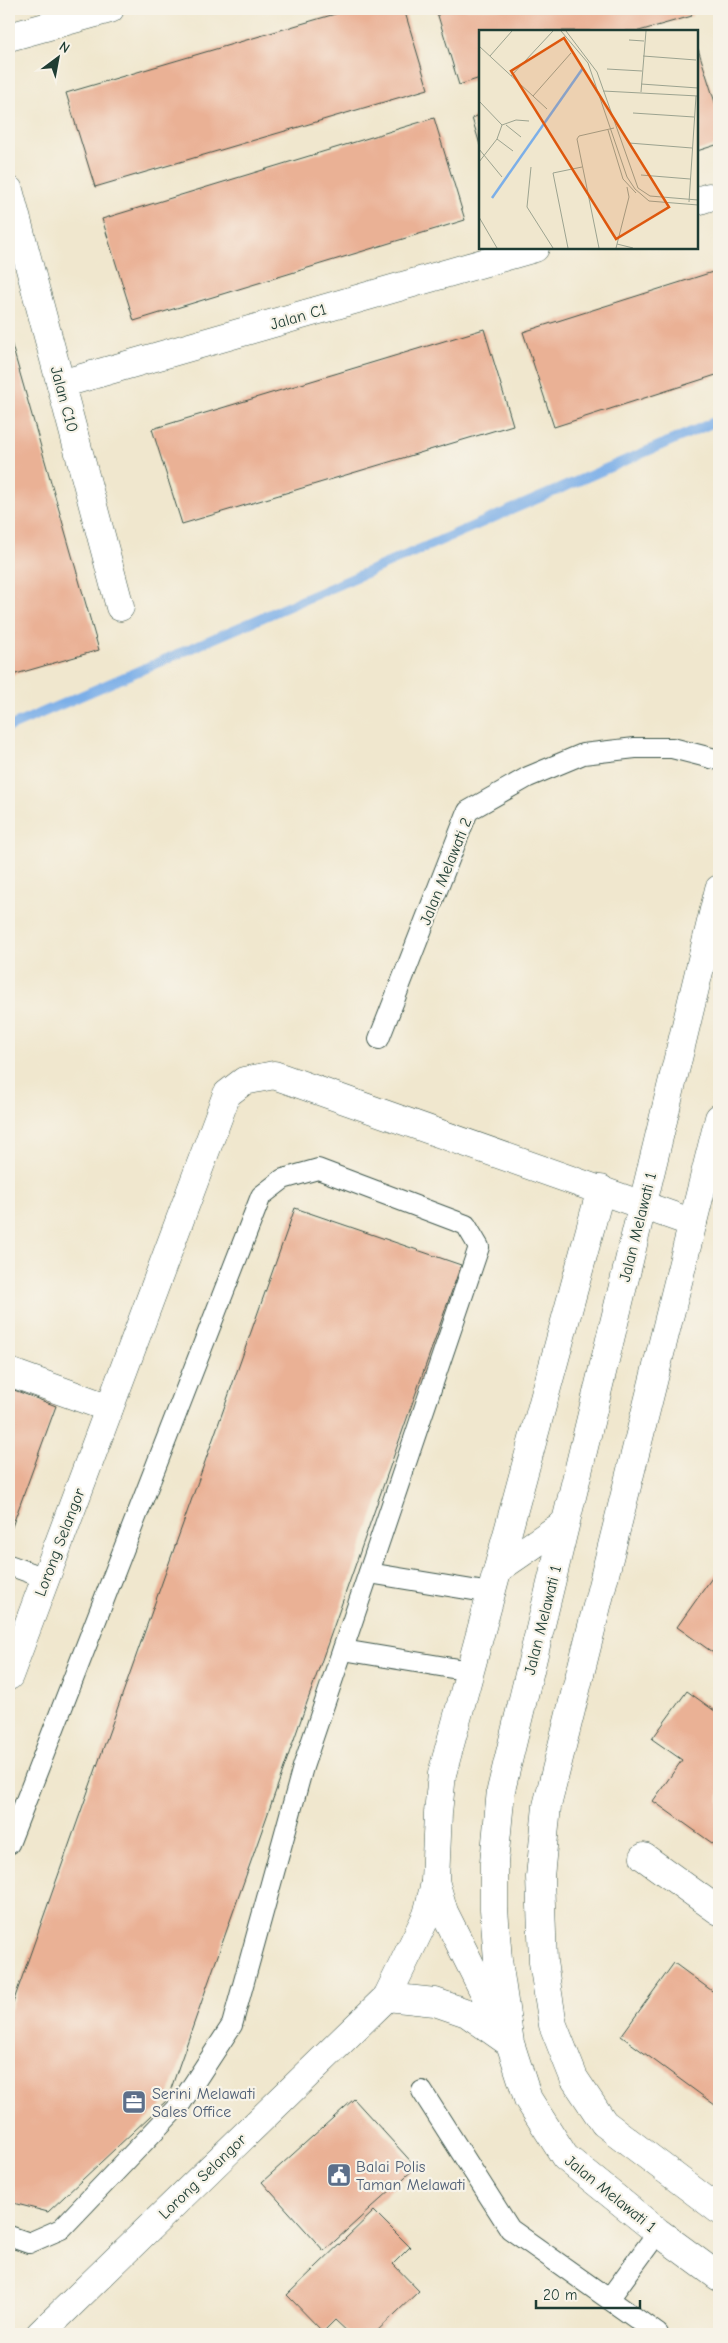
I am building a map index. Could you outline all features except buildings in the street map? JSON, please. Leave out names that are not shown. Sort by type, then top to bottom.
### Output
[{"type":"street","points":[[9,37],[110,9]]},
{"type":"street","name":"Jalan C10","points":[[9,190],[120,608]]},
{"type":"street","name":"Jalan C1","points":[[61,384],[532,249]]},
{"type":"street","name":"Jalan Melawati 1","points":[[719,889],[501,1790],[494,1863],[494,1909],[498,1960],[510,2043],[528,2099],[564,2157],[658,2232],[719,2277]]},
{"type":"street","name":"Lorong Selangor","points":[[9,1676],[227,1094],[244,1081],[274,1075],[693,1223]]},
{"type":"street","points":[[719,1118],[547,1806],[540,1886],[543,1962],[553,2025],[574,2078],[604,2123],[719,2210]]},
{"type":"street","points":[[510,2043],[444,1912],[435,1881],[442,1774],[601,1190]]},
{"type":"street","points":[[9,1372],[109,1408]]},
{"type":"street","points":[[494,1581],[566,1523]]},
{"type":"street","points":[[644,1857],[719,1911]]},
{"type":"street","name":"Lorong Selangor","points":[[40,2334],[387,1997],[427,1915],[435,1881]]},
{"type":"street","points":[[387,1997],[435,2002],[467,2013],[510,2043]]},
{"type":"lane","name":"Jalan Melawati 2","points":[[379,1039],[468,811],[528,777],[583,754],[635,748],[672,748],[719,760]]},
{"type":"lane","points":[[9,1844],[261,1196],[283,1179],[318,1169],[466,1225],[478,1247],[303,1767],[232,2025],[181,2103],[61,2229],[29,2243],[9,2236]]},
{"type":"lane","points":[[9,1565],[45,1578]]},
{"type":"lane","points":[[369,1573],[494,1581]]},
{"type":"lane","points":[[343,1650],[470,1671]]},
{"type":"lane","points":[[422,2091],[510,2229],[658,2334]]},
{"type":"lane","points":[[609,2299],[658,2232]]},
{"type":"waterway","points":[[9,727],[719,420]]},
{"type":"place","name":"Serini Melawati Sales Office","points":[[134,2102]]},
{"type":"place","name":"Balai Polis Taman Melawati","points":[[339,2175]]}]
